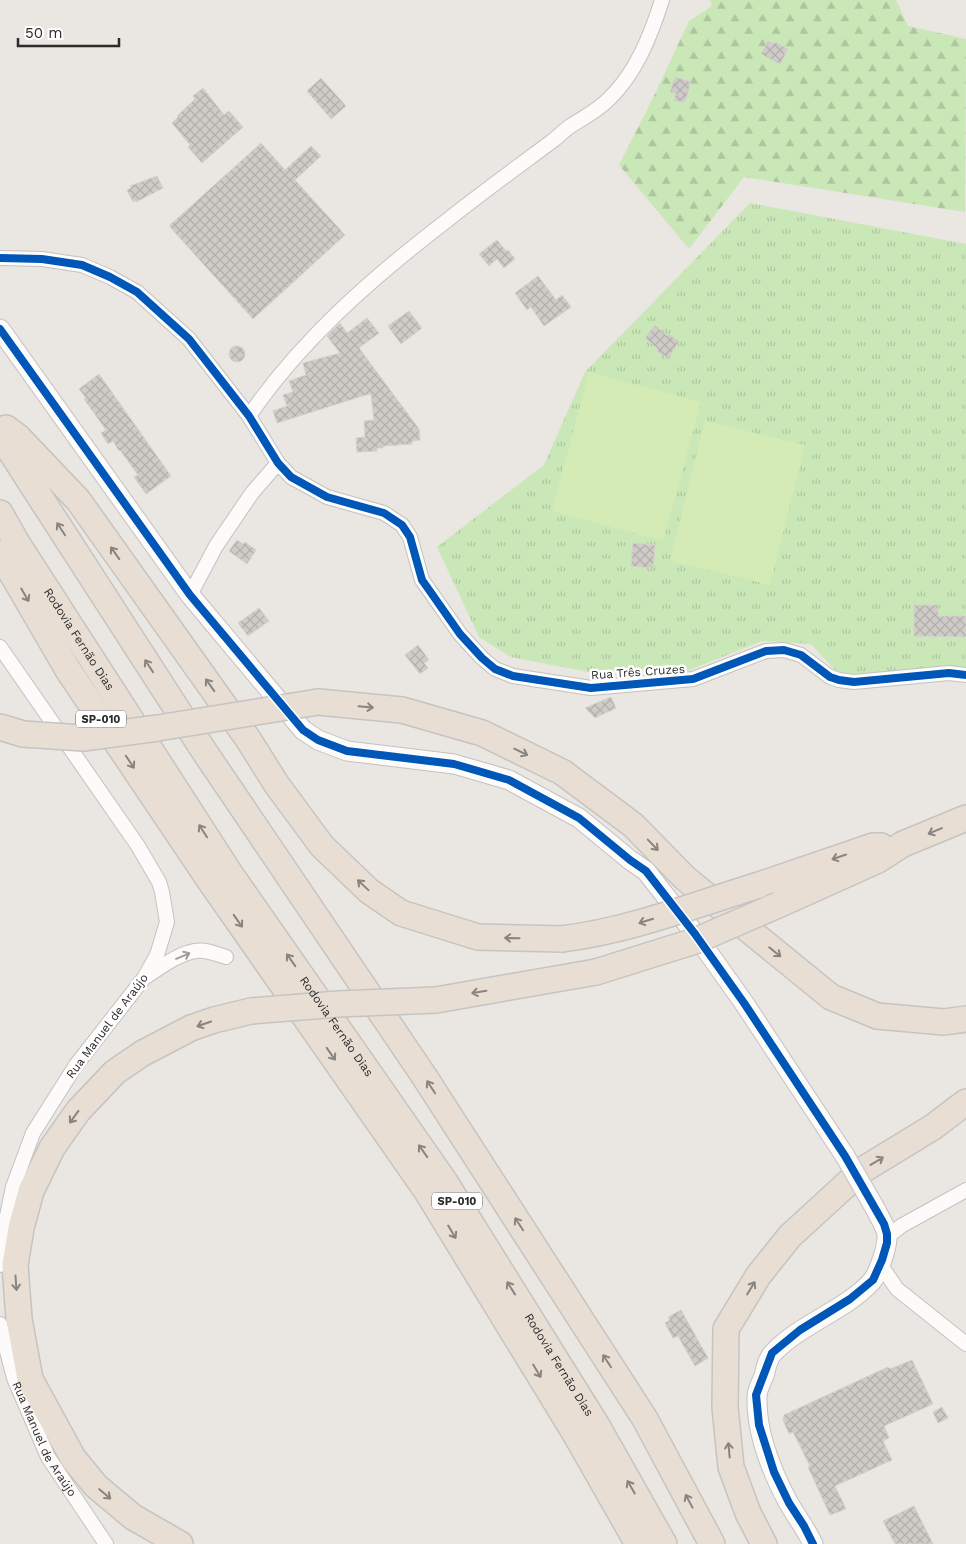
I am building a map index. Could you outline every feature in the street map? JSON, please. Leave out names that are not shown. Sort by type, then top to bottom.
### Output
[{"type":"highway","points":[[0,424],[18,437],[78,500],[248,739],[277,785],[322,846],[369,891],[401,912],[478,937],[561,939],[588,936],[616,930],[759,885],[873,846],[903,844]]},
{"type":"highway","points":[[0,435],[204,751],[424,1076],[645,1419],[712,1544]]},
{"type":"highway","name":"Rodovia Fernão Dias","points":[[0,513],[16,543],[229,872],[445,1182],[596,1424],[664,1544]]},
{"type":"highway","name":"Rodovia Fernão Dias","points":[[0,553],[74,678],[210,881],[426,1190],[576,1435],[638,1544]]},
{"type":"highway","points":[[0,727],[23,734],[83,738],[318,702],[402,710],[482,733],[562,772],[634,825],[685,878],[830,997],[877,1016],[944,1022],[966,1019]]},
{"type":"highway","points":[[180,1544],[132,1517],[96,1486],[73,1458],[30,1379],[18,1319],[15,1265],[21,1228],[31,1191],[52,1148],[78,1111],[116,1072],[143,1053],[171,1037],[214,1020],[251,1011],[339,1004],[436,1000],[596,972],[695,941],[878,860],[903,844],[966,818]]},
{"type":"highway","points":[[764,1544],[748,1513],[730,1467],[725,1408],[726,1329],[758,1276],[790,1236],[861,1171],[933,1128],[966,1102]]},
{"type":"street","points":[[249,416],[270,385],[294,358],[388,266],[518,165],[553,141],[571,125],[586,118],[610,99],[636,63],[655,21],[662,0]]},
{"type":"street","name":"Rua Três Cruzes","points":[[0,258],[42,259],[82,265],[110,277],[137,292],[189,339],[249,416],[278,464],[291,477],[328,497],[384,513],[402,525],[410,538],[422,580],[460,634],[495,669],[513,676],[590,688],[693,679],[766,650],[784,650],[801,655],[830,677],[839,680],[854,682],[949,672],[966,675]]},
{"type":"street","points":[[0,330],[190,595],[303,730],[318,740],[347,751],[454,764],[509,780],[579,818],[646,871],[744,1002],[845,1156],[884,1224],[887,1243],[873,1280],[850,1299],[800,1330],[772,1353],[756,1395],[759,1425],[774,1472],[789,1504],[804,1526],[813,1544]]},
{"type":"street","points":[[190,595],[216,546],[252,493],[278,464]]},
{"type":"street","name":"Rua Manuel de Araújo","points":[[0,647],[138,846],[159,882],[167,922],[157,955],[144,978],[76,1065],[33,1133],[13,1187],[2,1240],[0,1265]]},
{"type":"street","points":[[144,978],[182,956],[195,951],[209,952],[226,957]]},
{"type":"street","points":[[886,1237],[901,1226],[966,1190]]},
{"type":"street","points":[[880,1264],[897,1290],[966,1344]]},
{"type":"street","name":"Rua Manuel de Araújo","points":[[0,1324],[14,1378],[48,1458],[106,1544]]},
{"type":"green space","points":[[710,0],[896,0],[908,26],[966,39],[965,212],[744,177],[689,249],[619,165],[689,21],[712,6]]},
{"type":"green space","points":[[750,203],[966,244],[966,671],[870,675],[837,672],[811,644],[762,641],[687,671],[588,672],[511,657],[479,637],[437,547],[544,465],[585,372]]},
{"type":"green space","points":[[589,372],[701,402],[663,541],[552,511]]},
{"type":"green space","points":[[705,421],[805,445],[770,585],[670,561]]},
{"type":"building","points":[[768,41],[774,44],[775,42],[788,49],[780,64],[761,54]]},
{"type":"building","points":[[675,77],[691,82],[685,102],[674,101],[676,93],[670,92]]},
{"type":"building","points":[[321,78],[346,106],[331,119],[307,91]]},
{"type":"building","points":[[203,88],[224,115],[229,111],[243,127],[202,163],[188,147],[190,145],[172,123],[195,99],[193,96]]},
{"type":"building","points":[[261,143],[285,170],[311,146],[321,156],[295,180],[345,235],[253,319],[169,226]]},
{"type":"building","points":[[157,176],[163,188],[133,202],[127,190],[131,188],[130,186]]},
{"type":"building","points":[[497,240],[515,259],[504,268],[497,259],[489,266],[479,254]]},
{"type":"building","points":[[538,276],[556,300],[562,295],[571,307],[544,326],[531,307],[527,310],[515,293]]},
{"type":"building","points":[[409,311],[422,328],[401,344],[388,326]]},
{"type":"building","points":[[367,318],[379,333],[359,348],[419,429],[420,440],[412,441],[412,444],[383,446],[383,448],[377,448],[377,451],[357,452],[356,438],[365,437],[364,421],[374,420],[371,395],[369,394],[277,423],[273,411],[287,406],[283,395],[293,392],[289,381],[306,375],[303,363],[340,353],[327,336],[340,323],[347,333]]},
{"type":"building","points":[[655,325],[667,336],[668,334],[679,341],[668,358],[657,351],[658,349],[645,338]]},
{"type":"building","points":[[237,346],[243,348],[245,354],[243,360],[237,362],[231,360],[229,354],[231,348]]},
{"type":"building","points":[[99,374],[171,476],[146,494],[134,477],[138,475],[120,450],[113,441],[108,444],[101,433],[106,430],[79,389]]},
{"type":"building","points":[[237,540],[243,544],[245,542],[256,550],[247,564],[229,551]]},
{"type":"building","points":[[633,543],[655,545],[653,568],[631,566]]},
{"type":"building","points":[[914,605],[938,605],[938,616],[966,616],[966,637],[914,636]]},
{"type":"building","points":[[259,608],[269,621],[248,636],[238,623]]},
{"type":"building","points":[[418,645],[429,660],[424,663],[428,668],[420,674],[405,655]]},
{"type":"building","points":[[611,697],[616,708],[595,718],[585,708]]},
{"type":"building","points":[[681,1310],[708,1358],[695,1366],[678,1336],[673,1338],[665,1323],[670,1320],[668,1317]]},
{"type":"building","points":[[912,1360],[933,1404],[884,1426],[889,1438],[883,1441],[892,1460],[835,1486],[846,1509],[830,1515],[808,1467],[810,1466],[793,1432],[789,1434],[783,1420],[784,1415],[888,1367],[890,1369]]},
{"type":"building","points":[[942,1407],[948,1418],[938,1423],[933,1412]]},
{"type":"building","points":[[914,1506],[933,1544],[895,1544],[883,1521]]},
{"type":"cycle path","points":[[0,258],[42,259],[82,265],[110,277],[137,292],[189,339],[249,416],[278,463],[291,477],[327,497],[384,513],[402,525],[410,537],[422,580],[460,634],[495,669],[513,676],[591,688],[693,679],[766,651],[784,650],[801,655],[830,677],[839,680],[854,682],[949,673],[966,675]]},
{"type":"cycle path","points":[[0,329],[190,595],[303,730],[318,740],[347,751],[454,764],[509,780],[579,818],[646,871],[695,934],[744,1003],[845,1156],[884,1224],[887,1234],[887,1243],[882,1260],[873,1280],[850,1299],[800,1330],[772,1353],[756,1395],[759,1425],[774,1472],[789,1503],[813,1544]]}]
